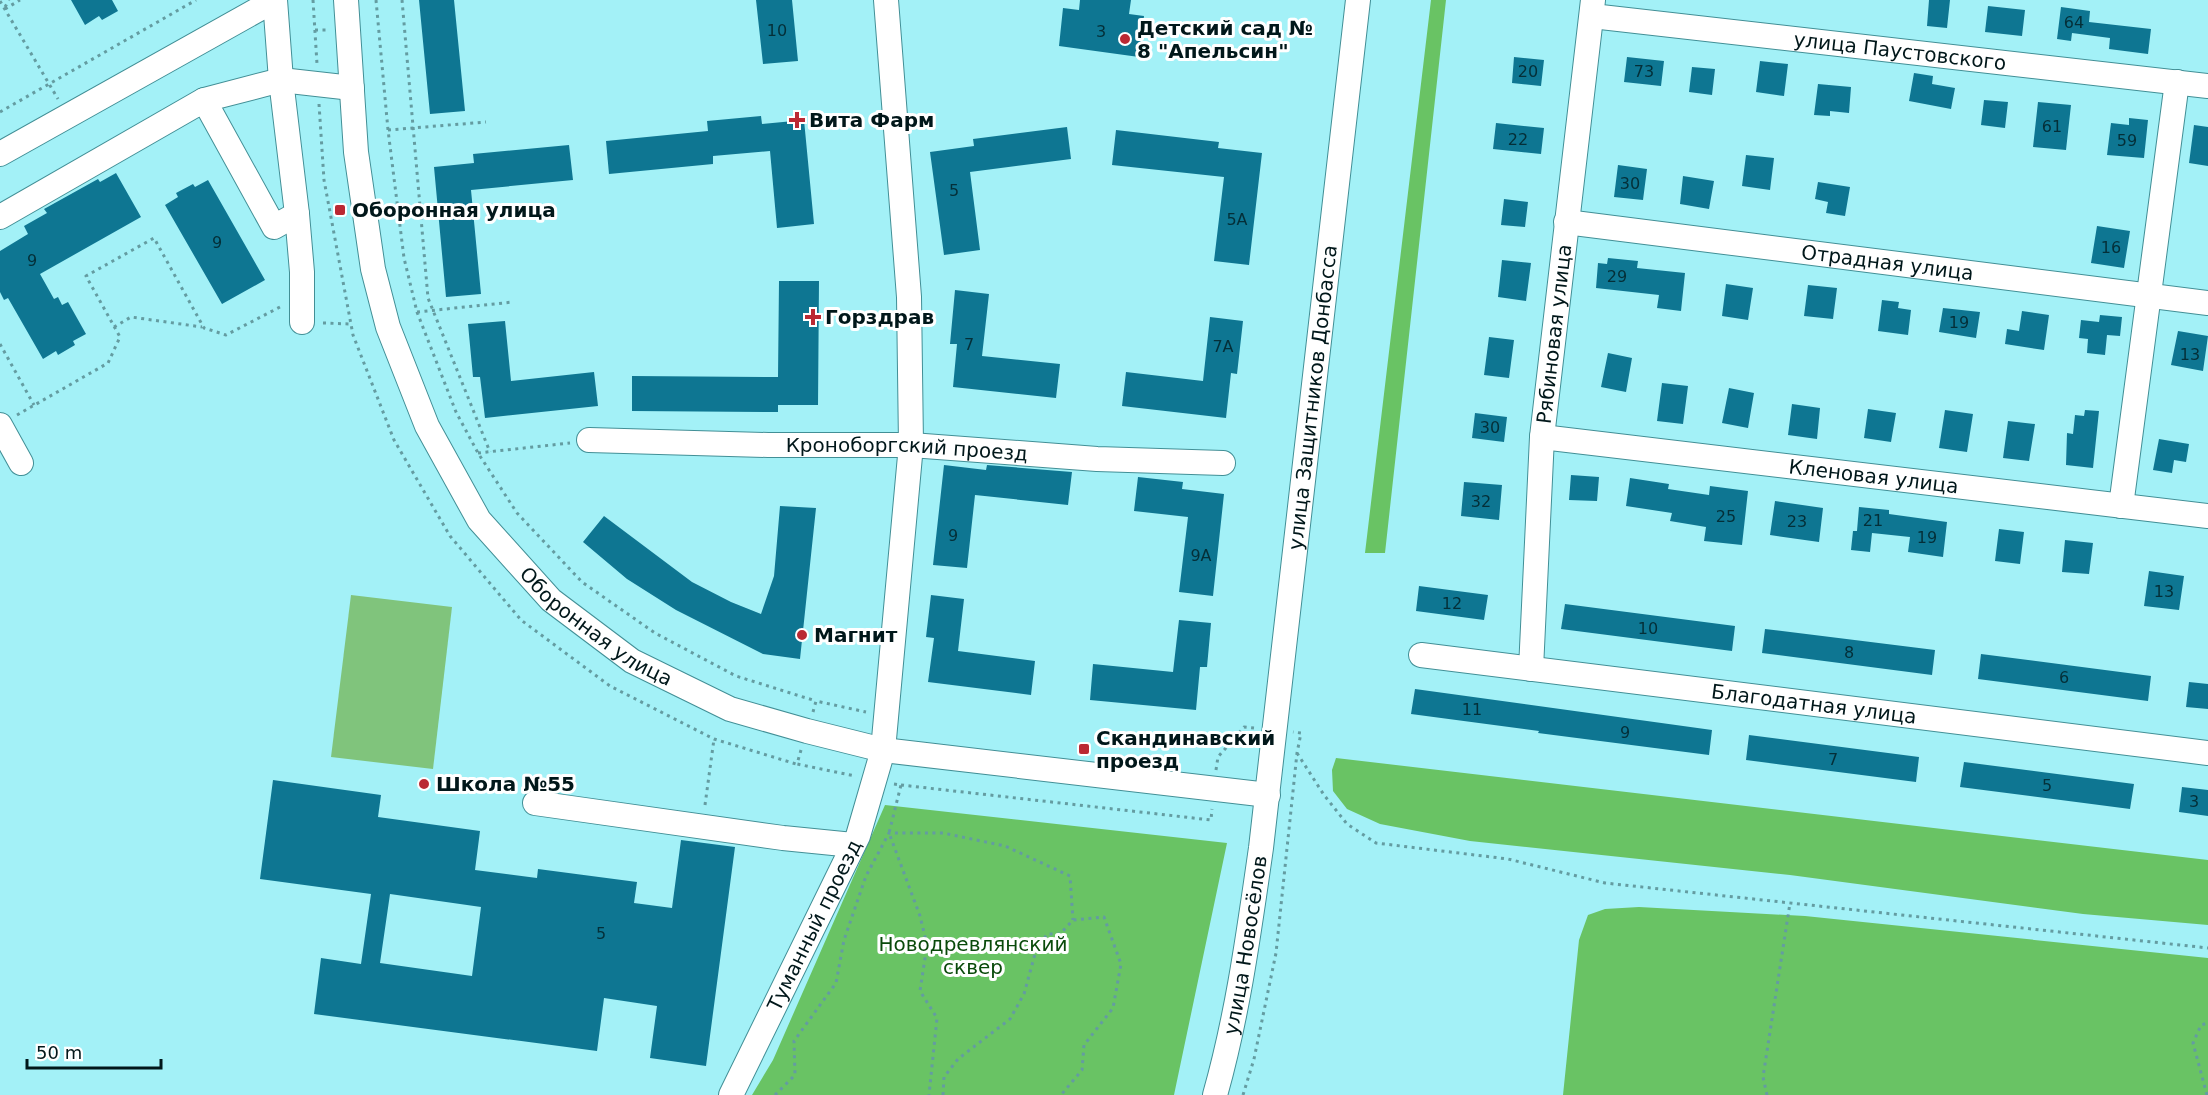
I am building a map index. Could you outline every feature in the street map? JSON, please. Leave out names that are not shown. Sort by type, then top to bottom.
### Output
[{"type":"street","points":[[0,154],[275,0],[281,80],[297,214],[302,322]]},
{"type":"street","name":"Оборонная улица","points":[[346,0],[356,152],[363,209],[373,268],[388,327],[427,426],[479,520],[551,600],[632,661],[730,709],[807,731],[883,750],[1268,795]]},
{"type":"street","points":[[883,750],[911,445],[909,297],[886,0]]},
{"type":"street","name":"улица Защитников Донбасса","points":[[1268,795],[1273,730],[1358,0]]},
{"type":"street","name":"улица Паустовского","points":[[1592,8],[2208,86]]},
{"type":"street","name":"Рябиновая улица","points":[[1532,669],[1542,437],[1592,8]]},
{"type":"street","points":[[0,217],[204,100],[281,80],[352,88]]},
{"type":"street","points":[[2121,506],[2177,82]]},
{"type":"street","points":[[204,100],[274,227],[297,214]]},
{"type":"street","name":"Отрадная улица","points":[[1566,222],[2208,303]]},
{"type":"street","points":[[4,422],[21,463]]},
{"type":"street","name":"Кленовая улица","points":[[1542,437],[2208,516]]},
{"type":"street","name":"Кроноборгский проезд","points":[[589,440],[768,445],[911,445],[1097,459],[1223,463]]},
{"type":"street","name":"Благодатная улица","points":[[1421,655],[2208,753]]},
{"type":"street","name":"Туманный проезд","points":[[731,1095],[853,845],[883,750]]},
{"type":"street","name":"улица Новосёлов","points":[[1215,1095],[1227,1053],[1248,944],[1268,795]]},
{"type":"street","points":[[535,803],[853,845]]},
{"type":"path","points":[[5,9],[7,0]]},
{"type":"path","points":[[5,9],[20,0]]},
{"type":"path","points":[[0,112],[196,0]]},
{"type":"path","points":[[312,0],[324,180],[353,335],[394,440],[450,536],[521,620],[610,686],[714,739],[797,764],[901,785],[1210,820],[1218,758],[1244,727],[1301,733],[1276,953],[1254,1059],[1244,1095]]},
{"type":"path","points":[[376,0],[388,130],[404,258],[417,312],[456,412],[478,453],[517,513],[582,582],[655,633],[736,676],[816,701],[874,714]]},
{"type":"path","points":[[402,0],[428,298],[489,452]]},
{"type":"path","points":[[0,1],[68,116]]},
{"type":"path","points":[[388,130],[486,122]]},
{"type":"path","points":[[4,422],[108,363],[120,337],[86,276],[154,238],[204,328]]},
{"type":"path","points":[[114,327],[131,317],[204,328],[226,335],[302,296]]},
{"type":"path","points":[[417,312],[513,302]]},
{"type":"path","points":[[302,322],[351,324]]},
{"type":"path","points":[[0,344],[34,405]]},
{"type":"path","points":[[478,453],[589,440]]},
{"type":"path","points":[[797,764],[816,701]]},
{"type":"path","points":[[702,826],[714,739]]},
{"type":"path","points":[[1297,753],[1324,795],[1347,824],[1376,843],[1508,859],[1605,883],[2208,948]]},
{"type":"path","points":[[775,1095],[795,1075],[794,1041],[836,983],[844,940],[866,876],[889,833],[901,785]]},
{"type":"path","points":[[889,833],[944,833],[1005,846],[1070,876],[1072,920]]},
{"type":"path","points":[[889,833],[920,916],[927,945],[920,991],[937,1018],[929,1095]]},
{"type":"path","points":[[1767,1095],[1763,1077],[1790,903]]},
{"type":"path","points":[[944,1095],[944,1077],[958,1059],[1010,1019],[1023,994],[1035,954],[1047,934],[1060,934],[1072,920],[1104,916],[1121,964],[1113,1008],[1084,1045],[1082,1070],[1061,1095]]},
{"type":"path","points":[[2207,1095],[2193,1043],[2201,1025],[2208,1023]]},
{"type":"green space","points":[[1431,0],[1446,0],[1385,553],[1365,553]]},
{"type":"green space","points":[[351,595],[452,607],[433,769],[331,757]]},
{"type":"green space","points":[[1336,758],[2208,860],[2208,925],[2083,914],[1790,875],[1470,841],[1380,824],[1347,809],[1333,791],[1332,770]]},
{"type":"green space","name":"Новодревлянский сквер","points":[[885,805],[1227,843],[1174,1095],[752,1095],[773,1060]]},
{"type":"green space","points":[[1639,907],[1805,916],[2208,958],[2208,1095],[1563,1095],[1579,940],[1588,915],[1605,909]]},
{"type":"building","points":[[71,0],[112,0],[118,11],[102,20],[99,16],[85,25]]},
{"type":"building","points":[[419,0],[454,0],[465,111],[430,114]]},
{"type":"building","points":[[756,0],[792,0],[798,61],[763,64]]},
{"type":"building","points":[[1080,0],[1131,0],[1129,14],[1144,16],[1139,57],[1059,46],[1063,8],[1079,10]]},
{"type":"building","points":[[1929,0],[1950,0],[1947,28],[1927,26]]},
{"type":"building","points":[[1988,6],[2025,10],[2022,36],[1985,32]]},
{"type":"building","points":[[2061,7],[2090,11],[2089,22],[2151,29],[2148,54],[2109,49],[2110,38],[2072,33],[2071,41],[2057,39]]},
{"type":"building","points":[[1514,57],[1544,60],[1541,86],[1512,83]]},
{"type":"building","points":[[1627,57],[1664,61],[1661,86],[1624,82]]},
{"type":"building","points":[[1760,61],[1788,64],[1784,96],[1756,92]]},
{"type":"building","points":[[1692,67],[1715,69],[1712,95],[1689,92]]},
{"type":"building","points":[[1914,73],[1933,76],[1932,84],[1955,88],[1951,109],[1909,101]]},
{"type":"building","points":[[1818,84],[1851,87],[1849,113],[1830,111],[1830,116],[1814,115]]},
{"type":"building","points":[[1984,100],[2008,102],[2005,128],[1981,125]]},
{"type":"building","points":[[2038,102],[2071,105],[2066,150],[2033,147]]},
{"type":"building","points":[[761,116],[762,124],[804,120],[814,224],[777,228],[770,151],[713,156],[713,164],[609,174],[606,141],[708,131],[707,121]]},
{"type":"building","points":[[2129,118],[2148,120],[2144,158],[2107,155],[2111,123],[2129,125]]},
{"type":"building","points":[[1496,123],[1544,128],[1541,154],[1493,149]]},
{"type":"building","points":[[2194,125],[2208,127],[2208,166],[2189,163]]},
{"type":"building","points":[[1067,127],[1071,159],[970,172],[980,250],[944,255],[930,152],[974,146],[973,139]]},
{"type":"building","points":[[1116,130],[1219,142],[1218,148],[1262,153],[1249,265],[1214,261],[1224,177],[1112,165]]},
{"type":"building","points":[[569,145],[573,180],[471,190],[481,294],[446,297],[434,167],[474,163],[473,154]]},
{"type":"building","points":[[1746,155],[1774,158],[1770,190],[1742,186]]},
{"type":"building","points":[[1618,165],[1647,169],[1643,200],[1614,197]]},
{"type":"building","points":[[116,173],[141,217],[40,274],[54,299],[58,297],[62,305],[68,302],[86,334],[73,341],[75,345],[58,355],[56,351],[43,359],[8,298],[4,300],[0,292],[0,251],[28,234],[24,226],[47,213],[44,209],[98,179],[100,182]]},
{"type":"building","points":[[1683,176],[1714,181],[1709,209],[1680,204]]},
{"type":"building","points":[[208,180],[265,280],[222,304],[165,205],[178,197],[176,193],[193,184],[195,187]]},
{"type":"building","points":[[1818,182],[1850,187],[1845,216],[1826,213],[1828,202],[1815,199]]},
{"type":"building","points":[[1504,199],[1528,202],[1525,227],[1501,225]]},
{"type":"building","points":[[2097,226],[2130,231],[2124,268],[2091,263]]},
{"type":"building","points":[[1608,258],[1638,261],[1637,268],[1685,273],[1681,311],[1657,308],[1659,295],[1596,288],[1598,263],[1607,264]]},
{"type":"building","points":[[1502,260],[1531,263],[1526,301],[1498,297]]},
{"type":"building","points":[[779,281],[819,281],[818,405],[778,405],[778,412],[632,411],[632,376],[778,377]]},
{"type":"building","points":[[1726,284],[1753,288],[1748,320],[1722,316]]},
{"type":"building","points":[[1808,285],[1837,288],[1833,319],[1804,316]]},
{"type":"building","points":[[955,290],[989,294],[982,356],[1060,364],[1056,398],[953,387],[957,344],[950,344]]},
{"type":"building","points":[[1882,300],[1899,302],[1898,308],[1911,310],[1908,335],[1878,331]]},
{"type":"building","points":[[1943,308],[1980,312],[1976,338],[1939,332]]},
{"type":"building","points":[[2022,311],[2049,315],[2044,350],[2005,344],[2007,329],[2019,331]]},
{"type":"building","points":[[2100,315],[2122,317],[2120,336],[2107,335],[2105,355],[2087,353],[2088,339],[2079,338],[2081,320],[2099,322]]},
{"type":"building","points":[[1210,317],[1243,321],[1237,374],[1231,373],[1226,418],[1122,406],[1126,372],[1203,381]]},
{"type":"building","points":[[505,321],[511,381],[594,372],[598,406],[485,418],[480,377],[473,377],[468,324]]},
{"type":"building","points":[[2178,331],[2208,336],[2203,371],[2171,365]]},
{"type":"building","points":[[1489,337],[1514,340],[1509,378],[1484,375]]},
{"type":"building","points":[[1608,353],[1632,358],[1626,392],[1601,387]]},
{"type":"building","points":[[1662,383],[1688,386],[1683,424],[1657,421]]},
{"type":"building","points":[[1729,388],[1754,393],[1748,428],[1722,423]]},
{"type":"building","points":[[1792,404],[1820,408],[1817,439],[1788,435]]},
{"type":"building","points":[[1868,409],[1896,413],[1891,442],[1864,438]]},
{"type":"building","points":[[1945,410],[1973,414],[1967,452],[1939,448]]},
{"type":"building","points":[[2085,410],[2099,411],[2093,468],[2066,465],[2067,433],[2073,434],[2075,415],[2084,416]]},
{"type":"building","points":[[1475,413],[1507,417],[1504,442],[1472,438]]},
{"type":"building","points":[[2008,421],[2035,424],[2029,461],[2003,458]]},
{"type":"building","points":[[2159,439],[2189,444],[2186,462],[2174,460],[2172,473],[2153,470]]},
{"type":"building","points":[[944,465],[986,470],[987,465],[1072,472],[1068,505],[975,495],[967,568],[933,565]]},
{"type":"building","points":[[1571,475],[1599,477],[1597,501],[1569,500]]},
{"type":"building","points":[[1138,477],[1183,482],[1182,489],[1224,494],[1213,596],[1179,592],[1188,517],[1134,511]]},
{"type":"building","points":[[1630,478],[1669,484],[1668,489],[1709,495],[1710,486],[1748,491],[1742,545],[1704,541],[1706,527],[1670,521],[1672,513],[1626,506]]},
{"type":"building","points":[[1464,482],[1502,485],[1499,520],[1461,516]]},
{"type":"building","points":[[1775,501],[1823,508],[1819,542],[1770,535]]},
{"type":"building","points":[[780,506],[816,508],[800,659],[763,654],[676,610],[627,579],[583,542],[604,516],[692,582],[761,614],[774,576]]},
{"type":"building","points":[[1859,507],[1889,510],[1889,514],[1947,522],[1943,557],[1908,552],[1910,537],[1872,533],[1870,552],[1851,550],[1853,531],[1857,531]]},
{"type":"building","points":[[1999,529],[2024,532],[2020,564],[1995,561]]},
{"type":"building","points":[[2065,540],[2093,543],[2089,574],[2062,572]]},
{"type":"building","points":[[2149,571],[2184,576],[2179,610],[2144,606]]},
{"type":"building","points":[[1419,586],[1488,595],[1484,620],[1416,611]]},
{"type":"building","points":[[931,595],[964,599],[958,651],[1035,661],[1031,695],[928,682],[934,638],[926,637]]},
{"type":"building","points":[[1565,604],[1735,626],[1732,651],[1561,629]]},
{"type":"building","points":[[1179,620],[1211,623],[1207,667],[1200,667],[1196,710],[1090,700],[1093,664],[1173,672]]},
{"type":"building","points":[[1765,629],[1935,650],[1932,675],[1762,653]]},
{"type":"building","points":[[1981,654],[2151,676],[2148,701],[1978,679]]},
{"type":"building","points":[[2189,682],[2208,684],[2208,709],[2186,707]]},
{"type":"building","points":[[1415,689],[1712,730],[1709,755],[1411,714]]},
{"type":"building","points":[[1749,735],[1919,757],[1916,782],[1746,760]]},
{"type":"building","points":[[1964,762],[2134,784],[2130,809],[1960,787]]},
{"type":"building","points":[[273,780],[381,795],[378,817],[480,831],[475,870],[537,878],[538,869],[637,882],[634,903],[672,908],[681,840],[735,847],[706,1066],[650,1058],[657,1006],[604,998],[597,1051],[314,1014],[321,958],[361,964],[371,894],[260,879]],"holes":[[[390,894],[481,907],[472,976],[380,963]]]},
{"type":"building","points":[[2182,787],[2208,790],[2208,816],[2179,812]]},
{"type":"place","name":"Детский сад № 8 \"Апельсин\"","points":[[1125,39]]},
{"type":"place","name":"Вита Фарм","points":[[797,120]]},
{"type":"place","name":"Оборонная улица","points":[[340,210]]},
{"type":"place","name":"Горздрав","points":[[813,317]]},
{"type":"place","name":"Магнит","points":[[802,635]]},
{"type":"place","name":"Скандинавский проезд","points":[[1084,749]]},
{"type":"place","name":"Школа №55","points":[[424,784]]}]
